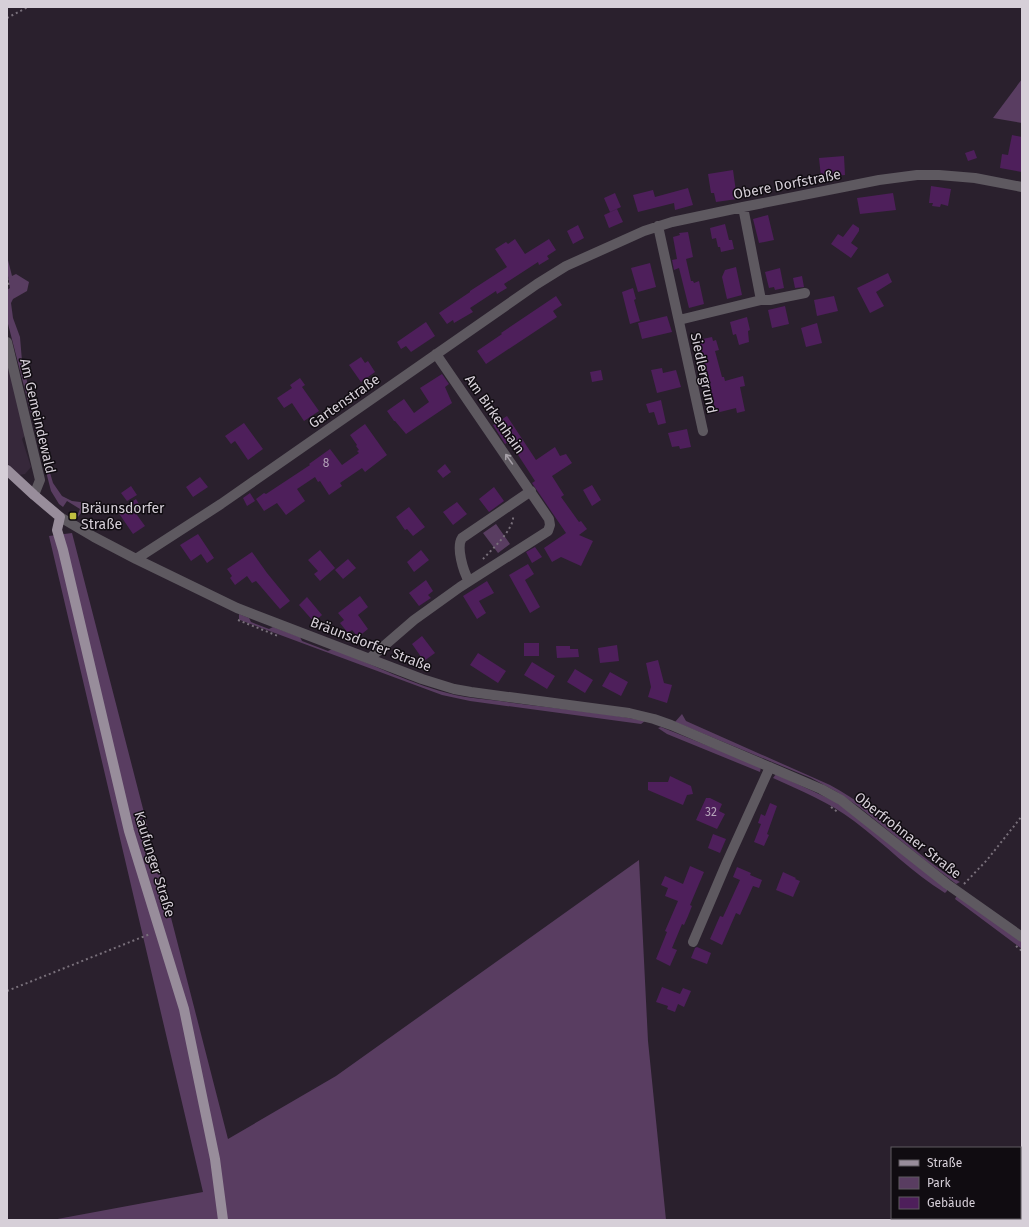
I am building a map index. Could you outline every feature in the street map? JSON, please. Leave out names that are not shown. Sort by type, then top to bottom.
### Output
[{"type":"main road","points":[[7,470],[60,517]]},
{"type":"main road","name":"Kaufunger Straße","points":[[60,517],[57,530],[129,831],[184,1009],[215,1159],[223,1220]]},
{"type":"street","name":"Obere Dorfstraße","points":[[566,266],[624,239],[672,222],[879,180],[917,175],[939,175],[975,178],[1022,187]]},
{"type":"street","points":[[743,207],[761,300]]},
{"type":"street","name":"Siedlergrund","points":[[658,226],[703,432]]},
{"type":"street","name":"Gartenstraße","points":[[136,559],[221,504],[537,284],[566,266]]},
{"type":"street","name":"Siedlergrund","points":[[679,320],[761,300],[770,300],[805,293]]},
{"type":"street","name":"Am Gemeindewald","points":[[7,342],[40,480],[34,495]]},
{"type":"street","name":"Am Birkenhain","points":[[370,658],[414,620],[469,581],[548,531],[550,525],[549,519],[531,491],[436,354]]},
{"type":"street","points":[[469,581],[465,574],[459,542],[462,538],[510,504],[531,491]]},
{"type":"street","name":"Bräunsdorfer Straße","points":[[60,517],[136,559],[237,608],[422,679],[454,689],[629,712],[653,724],[671,725]]},
{"type":"street","name":"Oberfrohnaer Straße","points":[[671,725],[821,788],[841,800],[957,891],[1022,937]]},
{"type":"street","points":[[693,942],[770,767]]},
{"type":"path","points":[[7,18],[28,7]]},
{"type":"path","points":[[7,278],[9,286],[7,287]]},
{"type":"path","points":[[480,563],[510,528],[513,518],[510,504]]},
{"type":"path","points":[[237,608],[236,615],[240,622],[284,638]]},
{"type":"path","points":[[826,805],[842,815]]},
{"type":"path","points":[[957,891],[987,860],[1022,816]]},
{"type":"path","points":[[7,991],[160,930]]},
{"type":"path","points":[[1013,944],[1022,951]]},
{"type":"shaded area","points":[[7,357],[26,434],[22,439],[31,467],[25,474],[19,475],[7,463]]},
{"type":"green space","points":[[1022,79],[1022,123],[993,118]]},
{"type":"green space","points":[[7,256],[12,276],[16,274],[29,282],[27,291],[13,299],[11,303],[13,318],[20,337],[22,361],[46,459],[53,483],[62,496],[72,501],[88,503],[78,517],[77,516],[80,509],[67,501],[63,507],[59,504],[51,491],[7,320],[7,290],[10,288],[7,270]]},
{"type":"green space","points":[[496,524],[510,544],[498,553],[483,533]]},
{"type":"green space","points":[[72,533],[228,1139],[336,1076],[639,860],[648,1041],[666,1220],[52,1220],[203,1192],[49,536]]},
{"type":"green space","points":[[239,614],[249,618],[251,622],[269,629],[273,627],[300,637],[302,641],[328,651],[332,649],[439,691],[471,698],[591,712],[645,721],[641,724],[470,701],[442,695],[240,620]]},
{"type":"green space","points":[[682,714],[686,721],[845,793],[863,806],[924,857],[960,882],[956,884],[859,807],[837,792],[811,778],[675,722]]},
{"type":"green space","points":[[661,727],[761,767],[760,772],[667,734],[658,728]]},
{"type":"green space","points":[[776,774],[834,801],[846,809],[947,888],[947,891],[945,893],[921,877],[844,814],[815,797],[773,778]]},
{"type":"green space","points":[[958,896],[1022,942],[1022,949],[955,899]]},
{"type":"building","points":[[1012,135],[1022,137],[1022,172],[1000,168],[1002,154],[1008,155]]},
{"type":"building","points":[[974,150],[977,158],[968,161],[965,153]]},
{"type":"building","points":[[844,156],[845,175],[821,177],[819,158]]},
{"type":"building","points":[[733,170],[737,199],[716,202],[714,193],[711,193],[708,174]]},
{"type":"building","points":[[931,186],[951,189],[948,206],[941,204],[940,207],[932,206],[933,203],[929,203]]},
{"type":"building","points":[[688,188],[693,205],[675,210],[674,203],[638,212],[633,195],[653,190],[655,197]]},
{"type":"building","points":[[615,193],[621,207],[610,212],[604,198]]},
{"type":"building","points":[[893,193],[896,210],[860,214],[857,198]]},
{"type":"building","points":[[617,209],[623,222],[609,228],[604,215]]},
{"type":"building","points":[[768,215],[774,240],[759,243],[753,219]]},
{"type":"building","points":[[725,224],[729,240],[732,240],[734,249],[721,252],[716,238],[712,239],[710,228]]},
{"type":"building","points":[[853,224],[859,228],[859,231],[851,243],[858,248],[851,258],[831,244],[838,234],[843,237]]},
{"type":"building","points":[[578,225],[584,238],[573,244],[567,231]]},
{"type":"building","points":[[688,232],[693,257],[686,259],[691,281],[694,283],[699,281],[704,304],[689,308],[679,268],[674,270],[672,260],[677,259],[673,237],[680,235],[679,233]]},
{"type":"building","points":[[515,239],[525,254],[549,239],[556,250],[547,256],[549,259],[539,265],[538,262],[504,284],[507,288],[497,294],[496,291],[470,308],[473,312],[454,323],[453,320],[447,324],[439,313],[507,267],[495,249],[506,242],[508,244]]},
{"type":"building","points":[[650,263],[656,287],[638,292],[631,268]]},
{"type":"building","points":[[736,267],[742,295],[727,299],[722,277],[725,270]]},
{"type":"building","points":[[780,268],[784,288],[775,290],[774,287],[769,288],[765,272]]},
{"type":"building","points":[[888,273],[892,282],[876,292],[884,306],[870,313],[857,288]]},
{"type":"building","points":[[802,276],[804,287],[795,288],[793,278]]},
{"type":"building","points":[[633,288],[636,299],[634,300],[640,321],[630,324],[622,292]]},
{"type":"building","points":[[556,296],[562,305],[553,311],[557,317],[486,364],[477,351]]},
{"type":"building","points":[[834,296],[838,311],[817,316],[814,300]]},
{"type":"building","points":[[785,306],[789,324],[772,328],[768,310]]},
{"type":"building","points":[[667,316],[672,332],[642,339],[638,323]]},
{"type":"building","points":[[747,317],[750,330],[748,331],[749,342],[739,345],[736,334],[733,335],[730,322]]},
{"type":"building","points":[[426,322],[435,336],[411,352],[406,346],[401,349],[397,342]]},
{"type":"building","points":[[817,323],[822,343],[806,347],[801,328]]},
{"type":"building","points":[[712,337],[713,341],[716,340],[719,350],[715,351],[722,377],[724,377],[725,381],[743,376],[745,386],[740,387],[745,411],[737,413],[736,408],[716,413],[698,340]]},
{"type":"building","points":[[361,357],[365,363],[368,361],[375,372],[361,382],[349,365]]},
{"type":"building","points":[[662,368],[663,373],[676,370],[681,387],[657,393],[651,370]]},
{"type":"building","points":[[601,370],[603,380],[592,382],[590,372]]},
{"type":"building","points":[[442,374],[449,384],[445,387],[452,403],[406,434],[387,411],[404,399],[414,413],[429,402],[420,388]]},
{"type":"building","points":[[300,378],[305,385],[302,387],[319,411],[304,421],[292,403],[284,408],[277,398],[292,388],[290,385]]},
{"type":"building","points":[[661,400],[666,423],[658,425],[654,412],[649,413],[646,404]]},
{"type":"building","points":[[507,416],[536,460],[555,447],[560,456],[566,454],[572,463],[552,476],[564,495],[561,497],[579,522],[581,521],[587,529],[579,535],[593,541],[581,566],[561,557],[552,562],[544,548],[566,533],[532,483],[535,481],[509,441],[505,444],[493,425]]},
{"type":"building","points":[[244,423],[263,449],[248,460],[235,441],[231,444],[225,436]]},
{"type":"building","points":[[365,424],[387,455],[365,472],[362,468],[340,483],[342,486],[329,495],[320,481],[318,482],[315,477],[297,489],[305,501],[286,515],[277,503],[264,511],[256,499],[310,465],[309,464],[330,449],[342,465],[359,453],[357,451],[359,450],[356,446],[357,445],[350,435]]},
{"type":"building","points":[[687,429],[691,447],[680,449],[679,446],[672,447],[668,433]]},
{"type":"building","points":[[445,464],[451,472],[443,478],[437,471]]},
{"type":"building","points":[[200,477],[208,487],[193,497],[186,487]]},
{"type":"building","points":[[592,485],[601,500],[592,506],[583,490]]},
{"type":"building","points":[[131,486],[137,495],[127,501],[121,493]]},
{"type":"building","points":[[494,487],[504,501],[489,512],[479,499]]},
{"type":"building","points":[[250,493],[255,501],[247,506],[243,498]]},
{"type":"building","points":[[136,499],[143,511],[137,515],[145,526],[133,534],[118,512]]},
{"type":"building","points":[[457,502],[467,514],[453,525],[443,512]]},
{"type":"building","points":[[409,507],[425,527],[413,536],[407,529],[405,530],[396,517]]},
{"type":"building","points":[[198,534],[214,558],[207,563],[201,554],[191,561],[180,545]]},
{"type":"building","points":[[535,547],[542,557],[532,563],[526,552]]},
{"type":"building","points":[[320,550],[335,568],[320,581],[314,574],[318,571],[308,560]]},
{"type":"building","points":[[421,550],[429,560],[414,572],[407,562]]},
{"type":"building","points":[[252,552],[290,601],[280,609],[256,581],[252,583],[247,576],[235,585],[230,578],[232,576],[227,569]]},
{"type":"building","points":[[348,559],[356,568],[343,579],[335,570]]},
{"type":"building","points":[[528,564],[534,574],[525,580],[540,607],[530,613],[509,575]]},
{"type":"building","points":[[426,580],[433,591],[428,595],[431,598],[419,606],[409,593]]},
{"type":"building","points":[[487,581],[494,593],[479,601],[486,613],[477,619],[463,596]]},
{"type":"building","points":[[360,596],[368,607],[358,615],[368,629],[358,637],[352,630],[348,633],[340,623],[344,620],[338,613]]},
{"type":"building","points":[[307,597],[322,615],[314,622],[299,605]]},
{"type":"building","points":[[422,636],[435,653],[424,661],[412,644]]},
{"type":"building","points":[[524,643],[539,643],[539,656],[524,656]]},
{"type":"building","points":[[617,645],[619,661],[600,663],[598,648]]},
{"type":"building","points":[[556,646],[570,646],[570,649],[578,649],[579,657],[557,658]]},
{"type":"building","points":[[478,653],[506,671],[498,683],[470,665]]},
{"type":"building","points":[[658,660],[664,683],[672,685],[667,703],[648,697],[651,687],[646,663]]},
{"type":"building","points":[[532,662],[555,676],[547,689],[524,675]]},
{"type":"building","points":[[575,669],[593,680],[585,693],[567,682]]},
{"type":"building","points":[[610,672],[628,682],[621,696],[602,686]]},
{"type":"building","points":[[670,776],[691,786],[693,794],[687,795],[683,805],[648,790],[648,782],[668,782]]},
{"type":"building","points":[[706,798],[710,798],[722,804],[719,811],[725,814],[717,829],[696,820]]},
{"type":"building","points":[[770,803],[777,806],[767,834],[769,835],[764,846],[754,842],[761,824],[758,823],[761,814],[765,816]]},
{"type":"building","points":[[713,834],[726,839],[720,853],[708,848]]},
{"type":"building","points":[[690,866],[704,872],[690,905],[692,906],[688,916],[684,925],[682,924],[672,948],[677,950],[670,966],[656,959],[667,932],[665,931],[678,901],[665,896],[668,888],[661,885],[665,876],[683,884]]},
{"type":"building","points":[[737,867],[762,880],[759,888],[753,886],[740,915],[736,913],[722,945],[710,939],[720,916],[723,917],[740,880],[733,877]]},
{"type":"building","points":[[783,872],[800,881],[793,897],[776,890]]},
{"type":"building","points":[[697,947],[711,953],[707,964],[691,958],[695,948]]},
{"type":"building","points":[[662,987],[680,994],[683,988],[691,991],[684,1007],[678,1004],[675,1012],[667,1009],[668,1006],[656,1002]]},
{"type":"place","name":"Bräunsdorfer Straße","points":[[73,516]]}]
